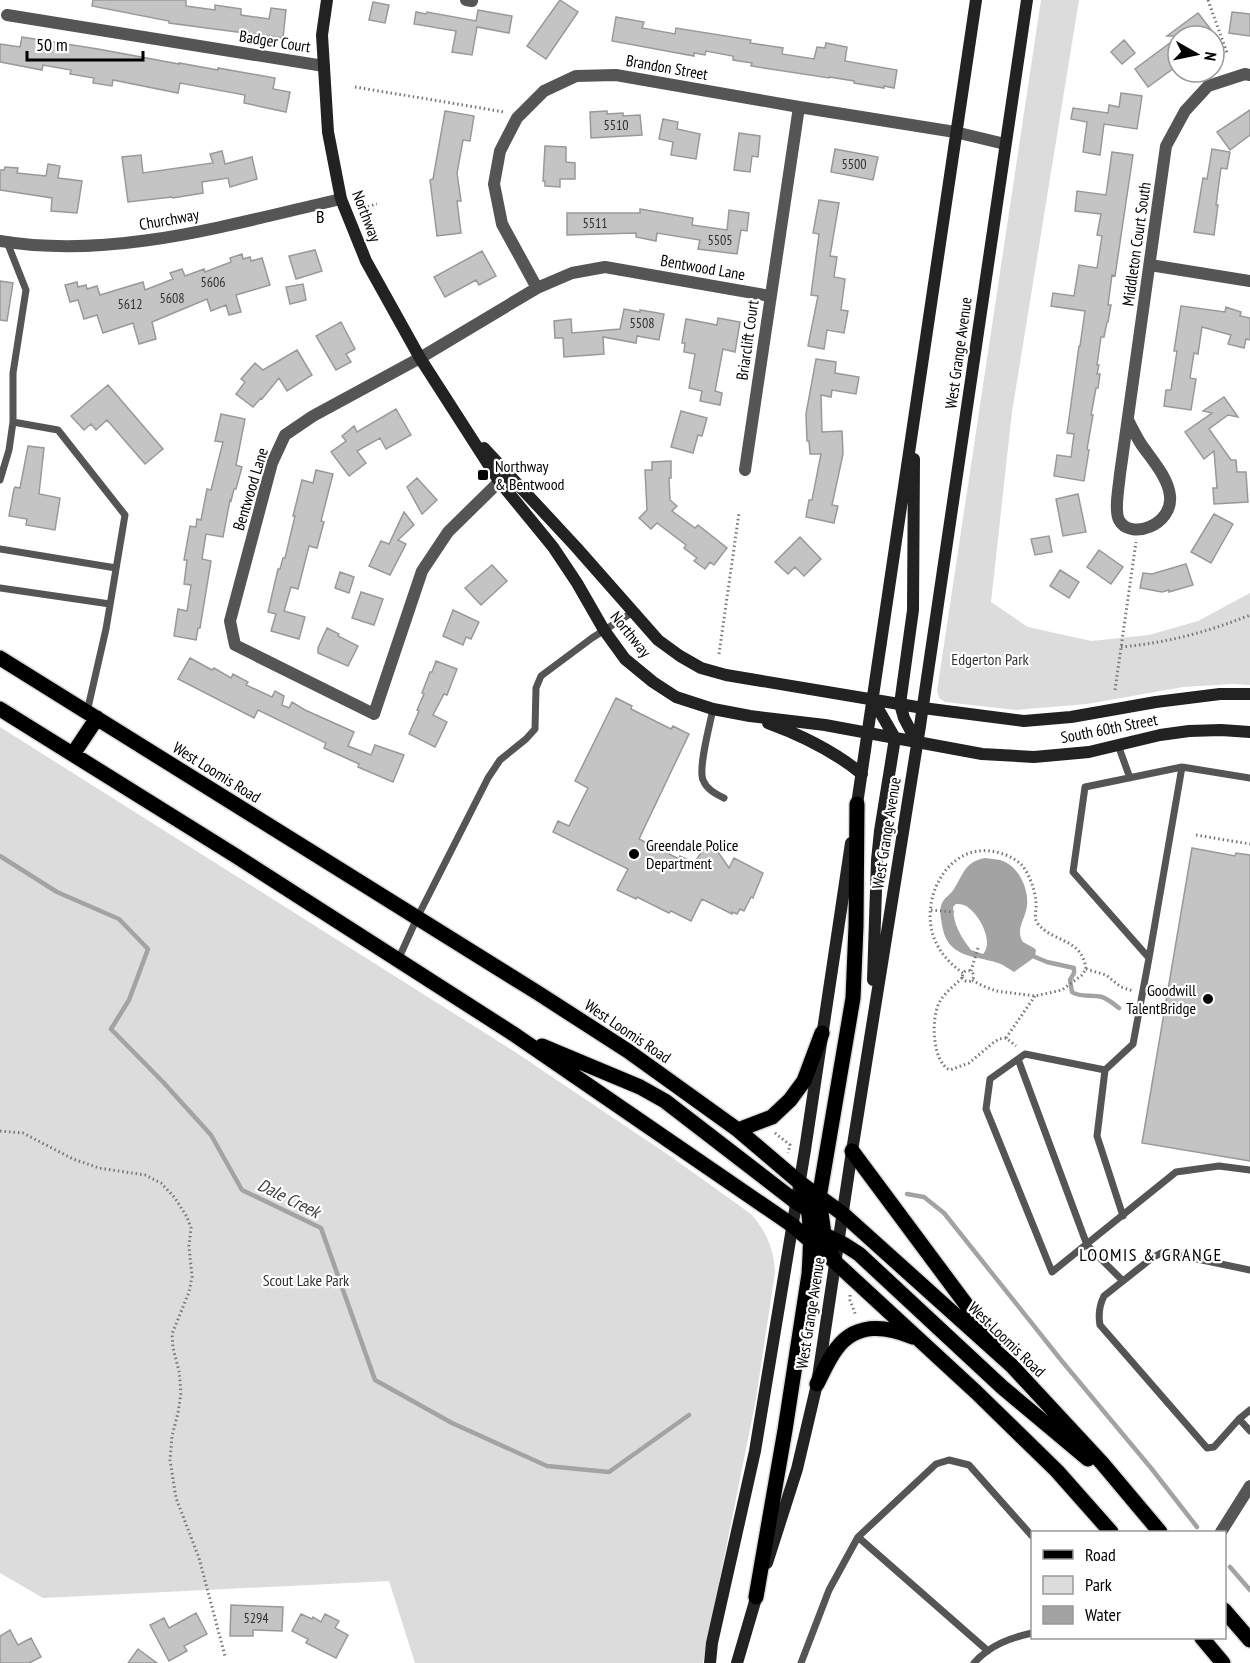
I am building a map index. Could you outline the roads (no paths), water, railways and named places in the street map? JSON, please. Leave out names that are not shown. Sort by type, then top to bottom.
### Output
[{"type":"main road","name":"West Loomis Road","points":[[0,658],[628,1051],[738,1130],[799,1182],[843,1214],[1012,1366],[1102,1463],[1158,1531]]},
{"type":"main road","points":[[0,709],[236,856],[512,1033],[792,1225],[815,1225],[843,1214]]},
{"type":"main road","points":[[73,754],[92,715]]},
{"type":"main road","points":[[756,1597],[785,1430],[819,1198],[853,998],[857,804]]},
{"type":"main road","points":[[512,1033],[640,1087],[665,1101],[815,1225],[859,1254],[1002,1387],[1119,1483]]},
{"type":"main road","points":[[738,1130],[772,1117],[790,1100],[804,1081],[822,1033]]},
{"type":"main road","points":[[852,1151],[1012,1366]]},
{"type":"main road","points":[[799,1182],[815,1225],[835,1262],[976,1392],[1057,1471],[1109,1531]]},
{"type":"main road","points":[[816,1384],[838,1347],[853,1333],[869,1328],[886,1328],[920,1340]]},
{"type":"main road","points":[[1226,1612],[1250,1640]]},
{"type":"main road","points":[[1203,1639],[1224,1663]]},
{"type":"street","name":"Northway","points":[[327,0],[322,35],[328,132],[341,199],[366,261],[420,358],[459,420],[504,477],[553,547],[604,630],[626,659],[653,682],[676,697],[713,709],[750,716],[868,733]]},
{"type":"street","name":"West Grange Avenue","points":[[799,1182],[862,774],[976,0]]},
{"type":"street","name":"West Grange Avenue","points":[[710,1663],[712,1643],[755,1451],[792,1225],[815,1225],[843,1214],[918,743],[1027,0]]},
{"type":"street","name":"Badger Court","points":[[7,15],[324,66]]},
{"type":"street","name":"Middleton Court South","points":[[1128,420],[1158,468],[1170,496],[1167,512],[1162,520],[1156,525],[1138,530],[1124,526],[1119,520],[1117,510],[1120,474],[1166,146],[1185,111],[1208,86],[1245,74],[1250,75]]},
{"type":"street","name":"Brandon Street","points":[[537,288],[502,224],[494,184],[500,152],[517,118],[544,91],[576,76],[616,75],[955,132],[1005,144]]},
{"type":"street","name":"Briarclift Court","points":[[745,470],[799,107]]},
{"type":"street","name":"Churchway","points":[[3,241],[22,244],[112,245],[190,233],[341,199]]},
{"type":"street","points":[[1150,265],[1250,281]]},
{"type":"street","name":"Bentwood Lane","points":[[504,477],[448,532],[422,571],[374,714],[235,645],[230,621],[272,463],[285,435],[313,416],[420,358],[537,288],[572,273],[605,267],[770,296]]},
{"type":"street","points":[[914,416],[913,610],[900,704],[904,718],[918,743]]},
{"type":"street","name":"Northway","points":[[504,477],[658,640],[680,656],[701,668],[726,675],[873,700]]},
{"type":"street","name":"South 60th Street","points":[[873,700],[1024,721],[1071,717],[1156,702],[1220,694],[1250,694]]},
{"type":"street","points":[[873,700],[894,738],[877,860],[873,947],[873,1022]]},
{"type":"street","points":[[750,716],[790,731],[840,758],[862,774]]},
{"type":"street","name":"South 60th Street","points":[[868,733],[982,754],[1034,757],[1089,752],[1160,735],[1189,731],[1250,732]]},
{"type":"street","name":"West Grange Avenue","points":[[737,1663],[797,1469],[816,1384],[835,1262],[815,1225]]},
{"type":"street","points":[[1222,1531],[1250,1486]]},
{"type":"lane","points":[[0,480],[9,450],[13,422],[13,373],[26,291],[3,241]]},
{"type":"lane","points":[[13,422],[57,430],[125,515],[92,715]]},
{"type":"lane","points":[[0,549],[116,568]]},
{"type":"lane","points":[[0,588],[110,604]]},
{"type":"lane","points":[[398,960],[488,778],[500,760],[535,729],[536,688],[541,676],[633,612]]},
{"type":"lane","points":[[713,709],[702,768],[703,780],[712,792],[724,798]]},
{"type":"lane","points":[[1118,745],[1130,778]]},
{"type":"lane","points":[[1123,1216],[1097,1136],[1105,1070],[1133,1044],[1182,767]]},
{"type":"lane","points":[[1149,958],[1073,872],[1085,787],[1182,767],[1250,778]]},
{"type":"lane","points":[[1105,1070],[1025,1054],[990,1079],[986,1109],[1052,1272],[1176,1172],[1219,1166],[1250,1170]]},
{"type":"lane","points":[[1018,1059],[1087,1245],[1122,1280]]},
{"type":"lane","points":[[1250,1270],[1161,1253],[1122,1280],[1104,1296],[1098,1315],[1100,1325],[1207,1448],[1214,1447],[1250,1410]]},
{"type":"lane","points":[[1239,1419],[1250,1431]]},
{"type":"lane","points":[[801,1663],[829,1590],[858,1537],[936,1464],[949,1460],[969,1465],[1031,1535]]},
{"type":"lane","points":[[858,1537],[988,1650]]},
{"type":"lane","points":[[974,1663],[995,1645],[1031,1633]]},
{"type":"water","points":[[985,858],[1006,863],[1017,872],[1024,885],[1027,906],[1020,933],[1023,942],[1036,950],[1035,957],[1014,972],[998,963],[955,949],[945,936],[940,914],[942,903],[969,865]],"holes":[[[956,904],[968,908],[981,924],[987,943],[983,954],[971,950],[958,930],[953,907]]]},
{"type":"waterway","name":"Dale Creek","points":[[0,856],[57,892],[119,919],[148,949],[129,1000],[111,1029],[211,1135],[242,1190],[321,1228],[375,1380],[452,1423],[547,1466],[609,1472],[689,1415]]},
{"type":"waterway","points":[[1035,957],[1074,968],[1070,980],[1072,992],[1079,995],[1102,997],[1119,1008]]},
{"type":"waterway","points":[[907,1194],[924,1197],[944,1213],[1197,1527]]},
{"type":"waterway","points":[[1230,1567],[1250,1590]]},
{"type":"place","name":"Northway & Bentwood","points":[[483,475]]},
{"type":"place","name":"Greendale Police Department","points":[[634,854]]},
{"type":"place","name":"Goodwill TalentBridge","points":[[1208,999]]},
{"type":"district","name":"B","points":[[321,216]]},
{"type":"district","name":"LOOMIS & GRANGE","points":[[1151,1254]]},
{"type":"park label","name":"Edgerton Park","points":[[990,659]]},
{"type":"park label","name":"Scout Lake Park","points":[[306,1280]]}]
